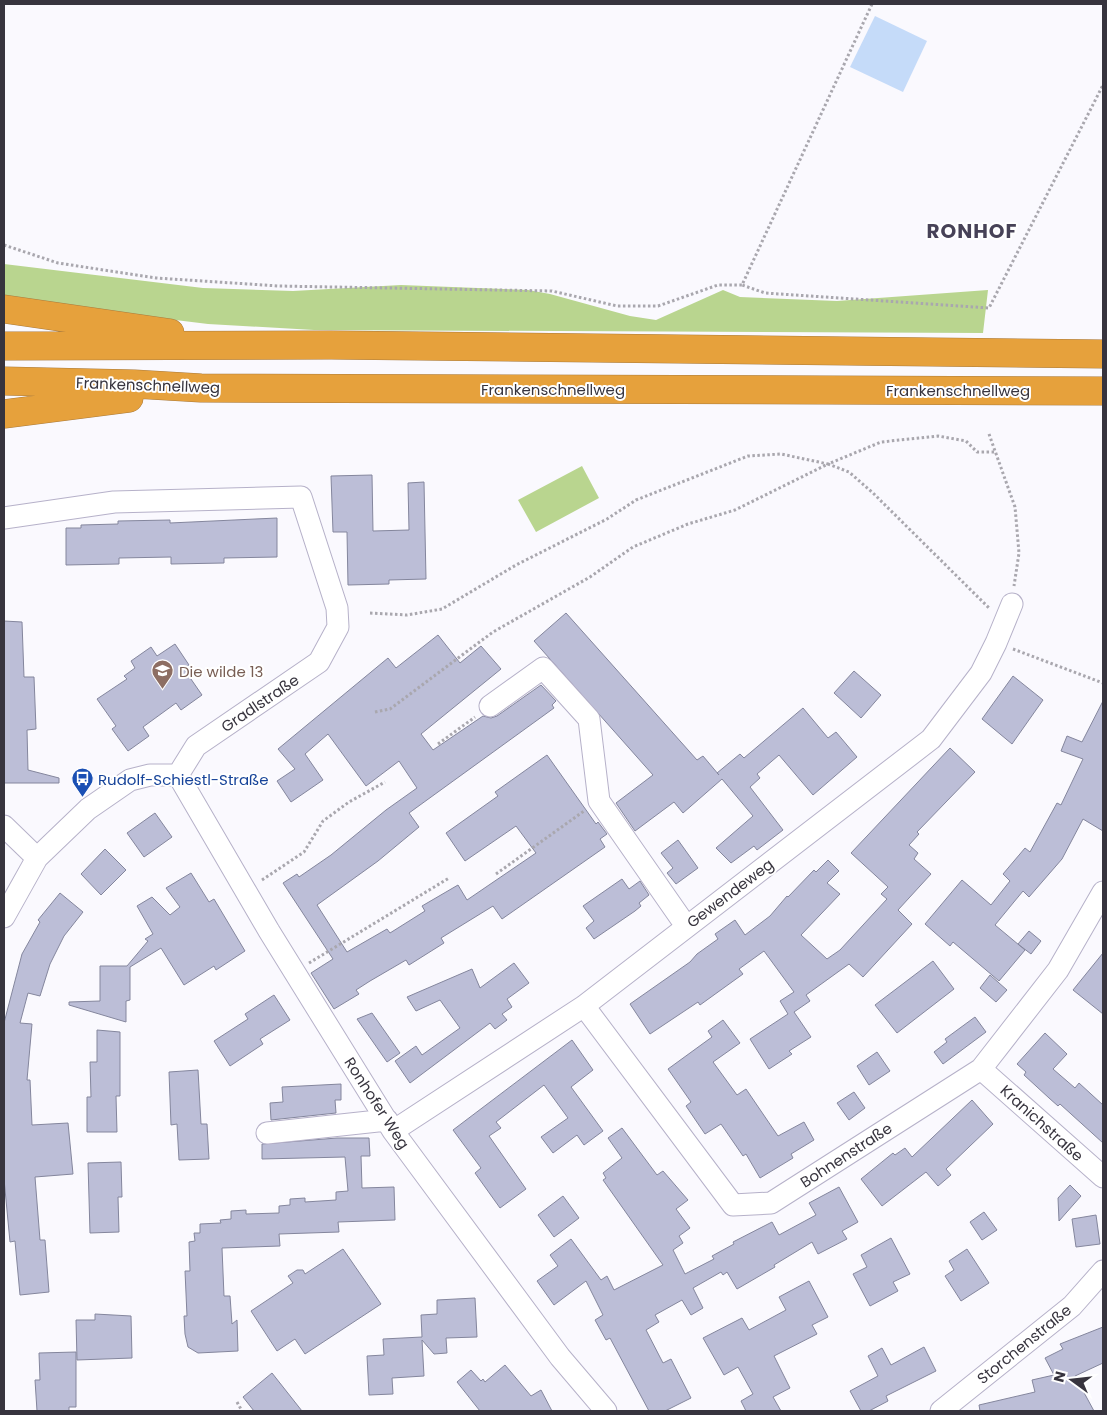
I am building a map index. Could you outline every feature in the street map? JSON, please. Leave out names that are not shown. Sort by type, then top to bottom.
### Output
[{"type":"highway","points":[[4,309],[253,345]]},
{"type":"highway","points":[[4,346],[253,345],[1103,354]]},
{"type":"highway","name":"Frankenschnellweg","points":[[4,382],[134,384],[201,388],[1103,391]]},
{"type":"highway","points":[[4,414],[201,388]]},
{"type":"street","name":"Gradlstraße","points":[[4,518],[114,502],[301,497],[337,608],[338,627],[319,662],[196,746],[178,775]]},
{"type":"street","name":"Gewendeweg","points":[[390,1126],[584,1006],[931,739],[981,673],[996,643],[1008,612]]},
{"type":"street","points":[[490,706],[543,668],[588,718],[590,746],[599,801],[686,926]]},
{"type":"street","points":[[4,917],[36,858],[88,809],[130,780],[150,775],[178,775]]},
{"type":"street","name":"Ronhofer Weg","points":[[178,775],[294,972],[390,1126],[560,1357],[606,1411]]},
{"type":"street","points":[[4,826],[36,858]]},
{"type":"street","name":"Bohnenstraße","points":[[584,1006],[733,1205],[771,1203],[981,1069],[1058,970],[1103,892]]},
{"type":"street","name":"Kranichstraße","points":[[981,1069],[1103,1177]]},
{"type":"street","points":[[267,1133],[390,1126]]},
{"type":"street","name":"Storchenstraße","points":[[941,1411],[1072,1306],[1103,1271]]},
{"type":"path","points":[[742,285],[872,4]]},
{"type":"path","points":[[4,244],[58,264],[156,278],[279,286],[552,291],[617,306],[658,306],[718,285],[742,285],[765,293],[989,308],[1103,85]]},
{"type":"path","points":[[989,434],[1015,507],[1019,553],[1008,612]]},
{"type":"path","points":[[375,712],[390,708],[493,632],[590,577],[633,548],[688,524],[735,510],[828,464],[881,442],[938,436],[966,441],[977,452],[995,452]]},
{"type":"path","points":[[370,614],[407,614],[442,609],[516,566],[607,519],[636,500],[748,456],[781,454],[828,464],[848,472],[1008,612]]},
{"type":"path","points":[[996,643],[1103,683]]},
{"type":"path","points":[[438,744],[490,706]]},
{"type":"path","points":[[246,892],[304,852],[323,821],[349,802],[385,782]]},
{"type":"path","points":[[496,874],[599,801]]},
{"type":"path","points":[[294,972],[449,878]]},
{"type":"path","points":[[237,1402],[242,1411]]},
{"type":"green space","points":[[4,264],[203,288],[293,291],[401,285],[528,290],[550,294],[630,316],[656,320],[723,290],[740,297],[837,301],[988,290],[983,333],[314,330],[208,324],[4,299]]},
{"type":"green space","points":[[582,466],[599,498],[536,532],[518,500]]},
{"type":"water","points":[[875,16],[927,41],[903,92],[850,67]]},
{"type":"building","points":[[372,475],[373,531],[409,530],[408,483],[424,482],[426,579],[389,580],[389,584],[348,585],[347,532],[333,532],[331,476]]},
{"type":"building","points":[[277,518],[277,557],[224,558],[224,563],[171,564],[171,557],[119,558],[119,564],[66,565],[66,528],[81,528],[81,525],[118,524],[118,521],[170,520],[170,523]]},
{"type":"building","points":[[566,613],[697,760],[703,756],[717,773],[740,754],[744,758],[803,708],[828,738],[836,732],[857,757],[813,795],[779,755],[757,774],[760,778],[750,787],[783,830],[757,850],[754,846],[731,863],[716,848],[753,816],[722,779],[683,813],[674,802],[635,831],[616,803],[653,775],[534,641]]},
{"type":"building","points":[[4,621],[22,622],[24,677],[34,677],[36,729],[27,730],[28,770],[59,778],[59,783],[4,783]]},
{"type":"building","points":[[438,635],[460,663],[481,646],[501,669],[421,734],[433,750],[483,716],[491,718],[497,716],[541,685],[556,701],[552,705],[554,708],[409,813],[419,827],[378,861],[317,905],[347,952],[387,929],[390,933],[425,911],[422,906],[458,885],[467,900],[536,853],[516,826],[465,861],[446,833],[498,796],[495,792],[547,755],[596,824],[598,822],[607,834],[600,839],[605,847],[502,919],[493,906],[441,938],[444,943],[409,965],[406,960],[370,981],[356,990],[359,994],[334,1009],[311,973],[333,959],[283,883],[297,874],[299,877],[331,855],[386,810],[417,788],[399,761],[366,786],[328,734],[305,754],[323,780],[291,802],[277,781],[295,769],[278,749],[388,658],[396,668]]},
{"type":"building","points":[[175,644],[189,665],[184,669],[202,695],[181,710],[176,703],[143,727],[149,736],[128,751],[112,729],[116,726],[97,699],[127,679],[124,676],[135,668],[131,661],[151,647],[157,656]]},
{"type":"building","points":[[854,671],[881,695],[861,718],[834,693]]},
{"type":"building","points":[[1013,676],[1043,700],[1012,744],[982,719]]},
{"type":"building","points":[[1103,701],[1103,831],[1083,819],[1062,859],[1029,897],[1023,891],[995,925],[1025,950],[999,981],[953,942],[950,946],[925,924],[962,880],[991,905],[1010,881],[1003,874],[1025,848],[1030,852],[1057,803],[1061,805],[1083,759],[1061,751],[1067,736],[1082,742]]},
{"type":"building","points":[[950,748],[975,772],[917,832],[919,834],[909,845],[918,853],[914,859],[931,874],[898,910],[912,924],[863,977],[849,964],[806,995],[810,1001],[794,1012],[811,1037],[789,1051],[792,1054],[769,1069],[750,1039],[788,1014],[780,1001],[794,992],[764,951],[739,969],[743,974],[700,1005],[698,1002],[650,1034],[630,1004],[690,962],[697,954],[718,939],[715,934],[735,920],[745,935],[770,916],[787,896],[814,870],[816,872],[828,860],[839,871],[827,883],[840,894],[801,935],[827,959],[840,950],[887,899],[881,894],[888,887],[851,853]]},
{"type":"building","points":[[155,813],[172,837],[144,857],[127,833]]},
{"type":"building","points":[[678,840],[698,868],[676,884],[667,873],[673,868],[661,853]]},
{"type":"building","points":[[105,849],[126,870],[101,895],[81,874]]},
{"type":"building","points":[[191,873],[209,902],[214,899],[245,951],[216,970],[214,966],[184,985],[161,948],[130,967],[130,1000],[126,1001],[126,1022],[69,1005],[69,1002],[100,1001],[100,966],[127,966],[148,941],[145,939],[153,934],[137,906],[152,897],[170,915],[180,907],[166,888]]},
{"type":"building","points":[[622,879],[629,889],[640,881],[649,895],[639,903],[641,906],[635,911],[594,939],[586,928],[594,921],[583,906]]},
{"type":"building","points":[[60,893],[83,912],[64,936],[50,964],[40,996],[28,993],[20,1023],[32,1024],[27,1080],[30,1080],[32,1125],[68,1123],[73,1174],[35,1177],[40,1240],[45,1240],[49,1292],[20,1295],[15,1241],[10,1242],[4,1179],[4,1023],[22,954],[40,922],[38,920]]},
{"type":"building","points":[[1029,931],[1041,941],[1031,954],[1018,944]]},
{"type":"building","points":[[1103,953],[1103,1014],[1073,990]]},
{"type":"building","points":[[933,961],[954,989],[897,1033],[875,1005]]},
{"type":"building","points":[[514,963],[529,983],[507,999],[512,1007],[502,1014],[507,1020],[495,1029],[490,1023],[410,1083],[395,1061],[416,1046],[422,1055],[460,1028],[440,1000],[416,1011],[407,997],[472,969],[480,988]]},
{"type":"building","points":[[990,975],[1007,990],[996,1002],[980,988]]},
{"type":"building","points":[[274,995],[290,1020],[260,1039],[263,1044],[230,1066],[214,1041],[248,1019],[245,1014]]},
{"type":"building","points":[[372,1013],[400,1053],[387,1062],[357,1019]]},
{"type":"building","points":[[975,1017],[986,1032],[943,1064],[934,1052],[947,1042],[945,1039]]},
{"type":"building","points":[[723,1020],[740,1043],[713,1062],[737,1095],[746,1089],[778,1136],[804,1122],[814,1140],[791,1154],[793,1158],[760,1178],[746,1154],[743,1156],[721,1124],[705,1134],[686,1106],[691,1102],[668,1069],[712,1037],[708,1031]]},
{"type":"building","points":[[97,1030],[120,1032],[120,1096],[116,1096],[117,1132],[87,1132],[87,1097],[91,1097],[90,1062],[97,1062]]},
{"type":"building","points":[[1045,1033],[1067,1054],[1053,1069],[1075,1088],[1079,1083],[1103,1105],[1103,1143],[1060,1104],[1058,1106],[1049,1098],[1024,1075],[1026,1072],[1017,1064]]},
{"type":"building","points":[[572,1040],[593,1070],[571,1087],[603,1131],[584,1145],[577,1135],[553,1153],[541,1137],[568,1118],[544,1085],[496,1122],[501,1128],[489,1136],[526,1189],[500,1208],[475,1173],[481,1168],[453,1130]]},
{"type":"building","points":[[877,1052],[890,1071],[869,1085],[857,1066]]},
{"type":"building","points":[[198,1070],[201,1124],[207,1124],[209,1159],[179,1160],[177,1124],[171,1125],[169,1072]]},
{"type":"building","points":[[341,1084],[341,1100],[335,1100],[336,1113],[271,1120],[270,1103],[283,1102],[282,1087]]},
{"type":"building","points":[[854,1092],[865,1108],[849,1120],[837,1103]]},
{"type":"building","points":[[972,1100],[993,1124],[946,1169],[951,1175],[938,1186],[926,1172],[882,1206],[861,1179],[893,1153],[895,1155],[905,1148],[912,1157]]},
{"type":"building","points":[[622,1128],[657,1175],[663,1171],[688,1200],[676,1209],[690,1228],[679,1236],[683,1243],[673,1250],[685,1274],[714,1259],[712,1256],[734,1244],[733,1242],[772,1222],[779,1235],[816,1215],[809,1203],[839,1187],[858,1222],[842,1231],[847,1239],[818,1254],[812,1242],[774,1265],[775,1267],[737,1289],[727,1272],[723,1275],[721,1272],[693,1288],[703,1308],[691,1315],[682,1300],[655,1315],[659,1322],[646,1330],[663,1363],[671,1359],[691,1398],[665,1411],[649,1411],[610,1338],[606,1340],[595,1320],[603,1315],[586,1281],[554,1305],[537,1281],[558,1266],[550,1255],[571,1239],[601,1280],[607,1276],[614,1290],[663,1265],[603,1180],[606,1178],[603,1173],[622,1158],[608,1138]]},
{"type":"building","points":[[337,1138],[369,1138],[370,1156],[361,1156],[362,1188],[394,1187],[395,1220],[338,1222],[339,1232],[279,1234],[280,1246],[222,1248],[224,1296],[230,1296],[232,1324],[237,1320],[238,1351],[198,1353],[188,1347],[184,1316],[187,1316],[185,1271],[190,1271],[189,1242],[195,1241],[194,1233],[200,1233],[200,1224],[221,1223],[220,1220],[231,1219],[231,1211],[246,1210],[246,1214],[279,1213],[279,1206],[290,1205],[290,1199],[305,1198],[305,1202],[336,1200],[336,1192],[348,1191],[345,1157],[262,1159],[262,1144]]},
{"type":"building","points":[[121,1162],[122,1197],[118,1197],[119,1232],[90,1233],[88,1163]]},
{"type":"building","points":[[1070,1185],[1081,1196],[1059,1221],[1058,1198]]},
{"type":"building","points":[[563,1196],[579,1218],[554,1237],[538,1215]]},
{"type":"building","points":[[984,1212],[997,1230],[982,1240],[970,1222]]},
{"type":"building","points":[[1096,1215],[1100,1244],[1076,1247],[1072,1219]]},
{"type":"building","points":[[891,1238],[910,1274],[893,1282],[898,1291],[870,1306],[853,1274],[867,1267],[861,1255]]},
{"type":"building","points":[[343,1249],[381,1304],[305,1354],[295,1339],[277,1351],[251,1311],[293,1283],[288,1276],[297,1270],[303,1270],[305,1274]]},
{"type":"building","points":[[967,1249],[989,1283],[961,1301],[945,1276],[954,1270],[949,1261]]},
{"type":"building","points":[[809,1281],[828,1317],[812,1325],[817,1334],[774,1356],[790,1388],[773,1397],[781,1411],[746,1411],[741,1401],[753,1394],[738,1367],[724,1375],[703,1338],[742,1318],[749,1330],[786,1310],[779,1297]]},
{"type":"building","points":[[475,1298],[477,1337],[446,1338],[447,1353],[434,1354],[422,1340],[424,1376],[392,1378],[393,1394],[369,1395],[367,1356],[384,1355],[383,1339],[422,1337],[421,1315],[437,1314],[437,1300]]},
{"type":"building","points":[[95,1314],[131,1316],[132,1358],[77,1360],[76,1320],[95,1320]]},
{"type":"building","points":[[1103,1327],[1103,1363],[1075,1376],[1094,1411],[980,1411],[979,1405],[1035,1392],[1032,1380],[1054,1375],[1045,1358],[1063,1349],[1060,1344]]},
{"type":"building","points":[[924,1347],[936,1371],[886,1396],[888,1401],[869,1411],[861,1411],[850,1391],[878,1376],[868,1356],[882,1348],[891,1365]]},
{"type":"building","points":[[76,1352],[76,1407],[69,1407],[69,1411],[37,1411],[35,1380],[40,1380],[39,1353]]},
{"type":"building","points":[[505,1365],[531,1396],[541,1390],[552,1411],[480,1411],[457,1382],[471,1370],[481,1381],[483,1379],[485,1382]]},
{"type":"building","points":[[272,1373],[302,1411],[254,1411],[243,1397]]},
{"type":"place","name":"Die wilde 13","points":[[163,690]]},
{"type":"place","name":"Rudolf-Schiestl-Straße","points":[[82,798]]},
{"type":"district","name":"RONHOF","points":[[972,231]]}]
